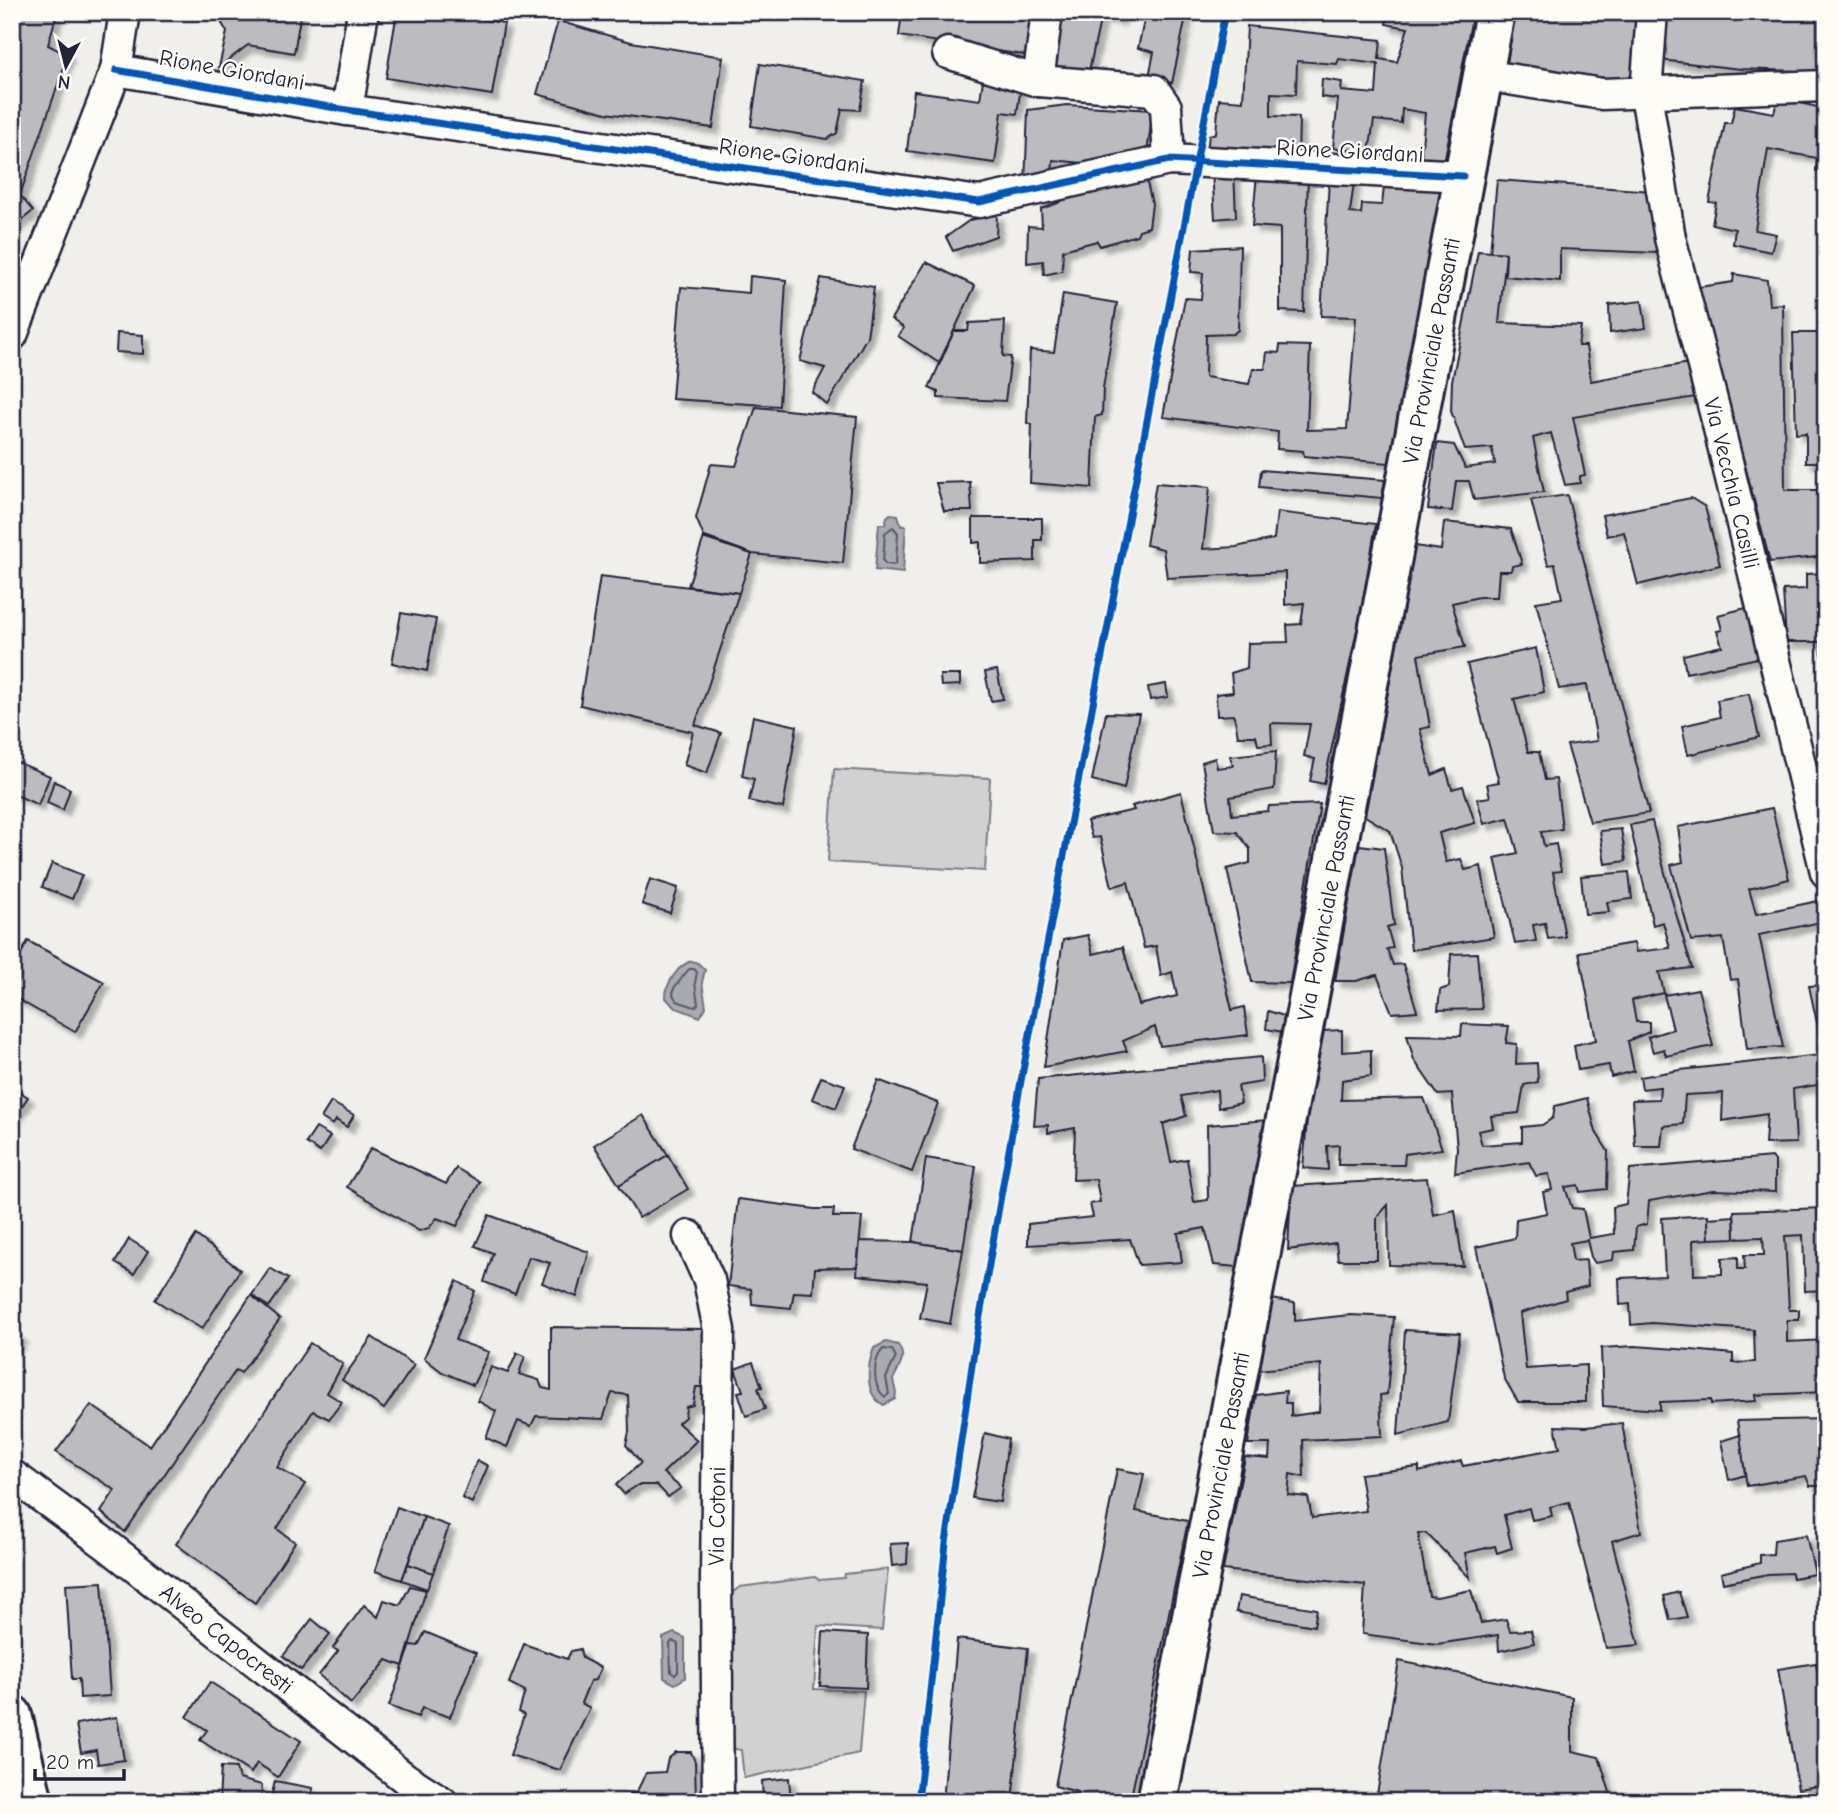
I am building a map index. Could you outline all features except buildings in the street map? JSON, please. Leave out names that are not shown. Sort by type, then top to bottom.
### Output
[{"type":"main road","name":"Via Provinciale Passanti","points":[[1157,1802],[1495,12]]},
{"type":"main road","points":[[12,1715],[33,1802]]},
{"type":"street","points":[[12,335],[116,70],[125,12]]},
{"type":"street","points":[[347,110],[363,12]]},
{"type":"street","points":[[1038,81],[1047,12]]},
{"type":"street","name":"Via Vecchia Casilli","points":[[1652,12],[1646,94],[1670,238],[1716,416],[1826,872]]},
{"type":"street","points":[[948,53],[1038,81],[1154,90],[1166,107],[1169,160]]},
{"type":"street","name":"Rione Giordani","points":[[116,70],[347,110],[979,202],[1169,160],[1463,176]]},
{"type":"street","points":[[1483,75],[1602,94],[1826,86]]},
{"type":"street","name":"Via Cotoni","points":[[689,1236],[709,1280],[719,1330],[716,1580],[718,1802]]},
{"type":"street","name":"Alveo Capocresti","points":[[12,1475],[107,1545],[405,1779],[442,1802]]},
{"type":"shaded area","points":[[834,769],[990,778],[985,871],[828,862]]},
{"type":"shaded area","points":[[888,1569],[882,1630],[818,1626],[814,1689],[864,1691],[859,1753],[744,1778],[741,1750],[729,1748],[725,1598],[740,1587],[815,1577],[819,1580],[844,1578],[845,1574]]},
{"type":"water","points":[[890,514],[898,515],[901,526],[906,526],[903,573],[875,570],[879,524],[885,524]]},
{"type":"water","points":[[692,961],[705,970],[702,982],[706,1007],[700,1017],[674,1007],[666,998],[674,975],[682,966]]},
{"type":"water","points":[[886,1342],[898,1345],[902,1359],[893,1380],[895,1399],[884,1405],[873,1395],[869,1371],[874,1348]]},
{"type":"water","points":[[674,1633],[685,1638],[685,1678],[675,1684],[664,1678],[663,1638]]},
{"type":"cycle path","points":[[918,1802],[946,1543],[975,1345],[1021,1081],[1225,12]]},
{"type":"cycle path","points":[[116,70],[347,110],[979,202],[1169,160],[1463,176]]}]
